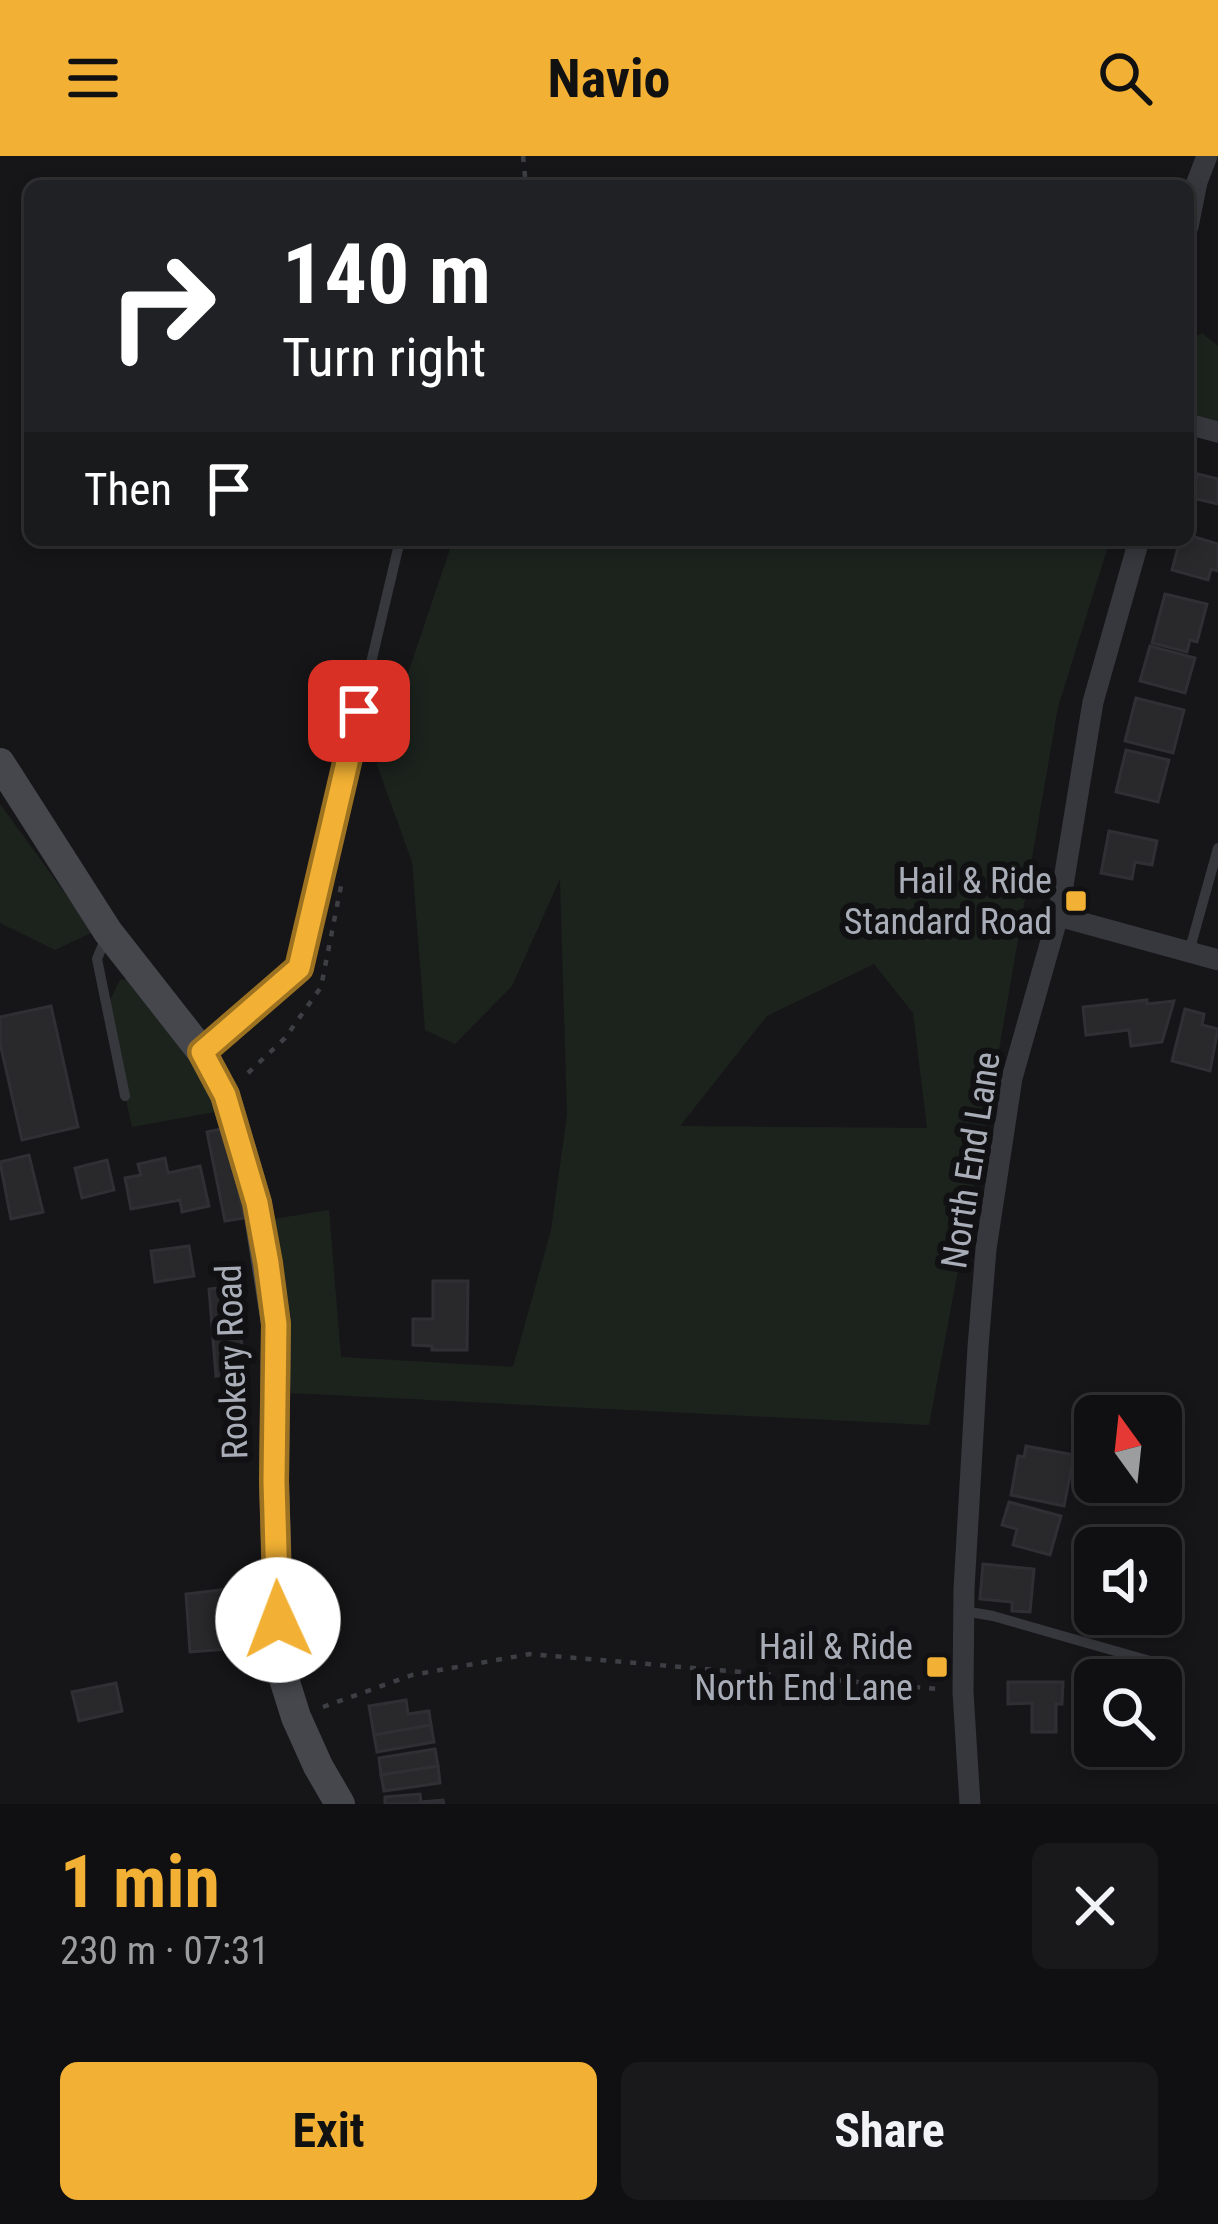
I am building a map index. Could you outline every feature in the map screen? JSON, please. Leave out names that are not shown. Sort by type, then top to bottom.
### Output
[{"type":"street","points":[[1194,197],[1207,156]]},
{"type":"street","name":"North End Lane","points":[[970,1804],[964,1611],[986,1249],[1012,1078],[1058,916],[1093,702],[1137,546]]},
{"type":"street","name":"Rookery Road","points":[[0,763],[108,932],[202,1052],[225,1095],[257,1203],[276,1324],[274,1481],[280,1666],[296,1717],[340,1804]]},
{"type":"street","points":[[1058,916],[1218,960]]},
{"type":"lane","points":[[202,1052],[299,968],[399,546]]},
{"type":"lane","points":[[1189,952],[1218,848]]},
{"type":"lane","points":[[108,932],[97,959],[124,1096]]},
{"type":"lane","points":[[964,1611],[1143,1659]]},
{"type":"path","points":[[296,1717],[412,1675],[530,1654],[963,1692]]},
{"type":"shaded area","points":[[1202,333],[1218,346],[1218,422],[1194,416],[1194,338]]},
{"type":"shaded area","points":[[451,546],[1108,546],[1058,707],[929,1425],[291,1393],[273,1219],[329,1210],[341,1357],[513,1367],[551,1230],[567,1115],[560,879],[512,986],[455,1044],[425,1030],[412,862],[377,765]],"holes":[[[874,964],[913,1013],[927,1128],[680,1126],[767,1016]]]},
{"type":"shaded area","points":[[0,804],[93,932],[55,950],[0,923]]},
{"type":"shaded area","points":[[133,979],[195,1055],[220,1111],[132,1127],[106,1009],[120,980]]},
{"type":"building","points":[[1198,474],[1218,479],[1218,504],[1194,498]]},
{"type":"building","points":[[1194,537],[1218,544],[1218,571],[1211,569],[1208,580],[1172,570],[1178,546],[1194,546]]},
{"type":"building","points":[[1165,594],[1207,604],[1197,642],[1190,640],[1187,652],[1152,643]]},
{"type":"building","points":[[1150,646],[1195,658],[1185,693],[1140,681]]},
{"type":"building","points":[[1136,698],[1184,710],[1173,753],[1125,741]]},
{"type":"building","points":[[1126,750],[1169,760],[1158,802],[1116,792]]},
{"type":"building","points":[[1109,831],[1157,841],[1152,865],[1135,862],[1132,879],[1101,873]]},
{"type":"building","points":[[1147,1000],[1147,1004],[1174,1001],[1162,1042],[1131,1046],[1129,1030],[1086,1035],[1083,1007]]},
{"type":"building","points":[[51,1006],[78,1127],[22,1140],[0,1043],[0,1017]]},
{"type":"building","points":[[1185,1009],[1204,1014],[1202,1025],[1218,1029],[1210,1071],[1172,1061]]},
{"type":"building","points":[[226,1128],[244,1218],[225,1221],[207,1132]]},
{"type":"building","points":[[29,1155],[43,1212],[11,1219],[0,1162]]},
{"type":"building","points":[[165,1158],[168,1173],[200,1166],[209,1206],[182,1212],[180,1200],[131,1209],[125,1178],[141,1175],[138,1164]]},
{"type":"building","points":[[107,1160],[114,1190],[82,1198],[75,1168]]},
{"type":"building","points":[[189,1246],[194,1276],[155,1282],[151,1251]]},
{"type":"building","points":[[433,1281],[468,1281],[467,1350],[413,1345],[413,1319],[433,1319]]},
{"type":"building","points":[[237,1286],[244,1373],[216,1376],[209,1289]]},
{"type":"building","points":[[1026,1446],[1074,1455],[1064,1506],[1011,1495],[1018,1456],[1024,1457]]},
{"type":"building","points":[[1009,1502],[1061,1516],[1050,1555],[1013,1545],[1017,1529],[1002,1525]]},
{"type":"building","points":[[983,1564],[1034,1569],[1030,1612],[1012,1611],[1012,1602],[980,1599]]},
{"type":"building","points":[[248,1589],[253,1647],[190,1652],[186,1594]]},
{"type":"building","points":[[1008,1682],[1063,1682],[1062,1704],[1056,1704],[1056,1732],[1032,1732],[1032,1703],[1008,1704]]},
{"type":"building","points":[[116,1683],[122,1711],[79,1721],[72,1692]]},
{"type":"building","points":[[406,1700],[408,1714],[429,1711],[431,1725],[374,1735],[369,1706]]},
{"type":"building","points":[[431,1725],[434,1742],[377,1752],[374,1735]]},
{"type":"building","points":[[435,1749],[438,1766],[381,1775],[379,1758]]},
{"type":"building","points":[[438,1766],[440,1783],[384,1791],[381,1775]]},
{"type":"building","points":[[420,1794],[421,1802],[443,1800],[444,1804],[385,1804],[385,1797]]},
{"type":"place","name":"Hail & Ride Standard Road","points":[[1076,901]]},
{"type":"place","name":"Hail & Ride North End Lane","points":[[937,1667]]},
{"type":"route","points":[[278,1620],[276,1324],[268,1263],[257,1203],[225,1095],[202,1052],[299,968],[359,711]]}]
